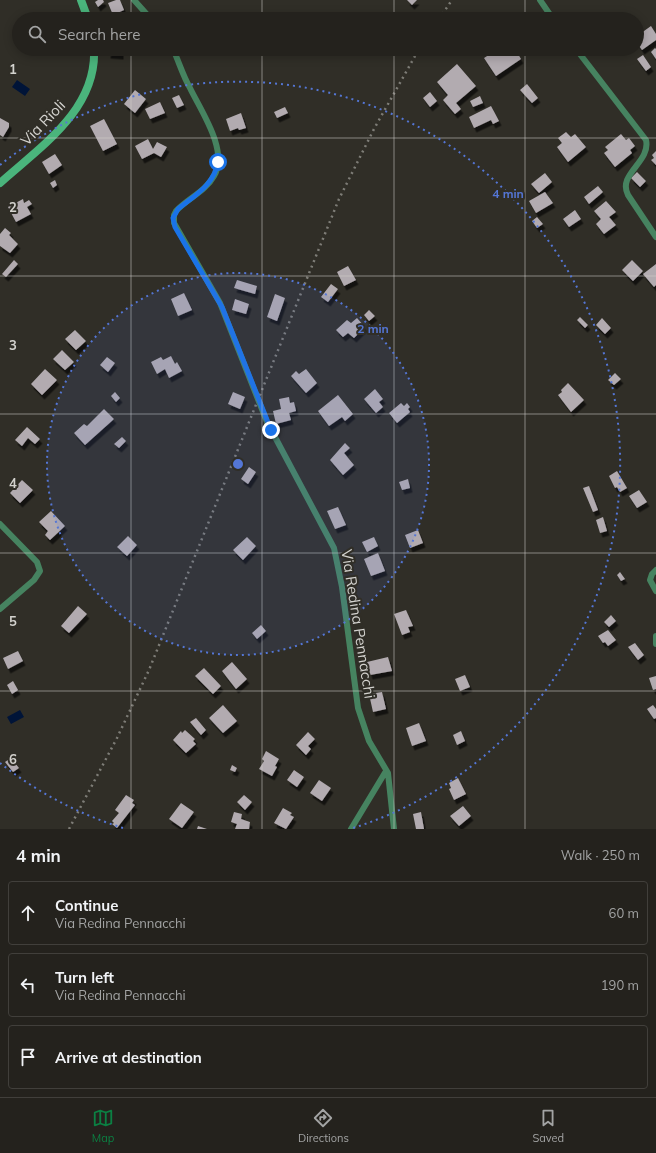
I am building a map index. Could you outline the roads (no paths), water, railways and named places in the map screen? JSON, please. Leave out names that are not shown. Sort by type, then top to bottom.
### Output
[{"type":"main road","points":[[81,0],[85,12]]},
{"type":"main road","name":"Via Rioli","points":[[0,183],[54,135],[75,112],[83,98],[91,77],[93,56]]},
{"type":"street","points":[[134,0],[145,12]]},
{"type":"street","points":[[540,0],[548,12]]},
{"type":"street","name":"Via Redina Pennacchi","points":[[176,56],[209,126],[219,155],[217,168],[213,178],[202,190],[176,211],[174,215],[174,223],[222,307],[267,422],[334,548],[341,581],[358,708],[369,741],[389,779],[394,829]]},
{"type":"street","points":[[581,56],[646,140],[647,147],[644,156],[628,177],[625,187],[628,195],[656,236]]},
{"type":"street","points":[[0,524],[37,562],[40,570],[34,580],[0,609]]},
{"type":"street","points":[[656,570],[652,574],[650,580],[656,590]]},
{"type":"street","points":[[656,636],[656,644]]},
{"type":"street","points":[[351,829],[386,771]]},
{"type":"water","points":[[17,80],[30,89],[25,96],[12,87]]},
{"type":"water","points":[[20,710],[24,717],[11,724],[7,717]]},
{"type":"railway","points":[[444,12],[452,0]]},
{"type":"railway","points":[[69,829],[117,738],[149,670],[339,199],[374,129],[415,56]]}]
